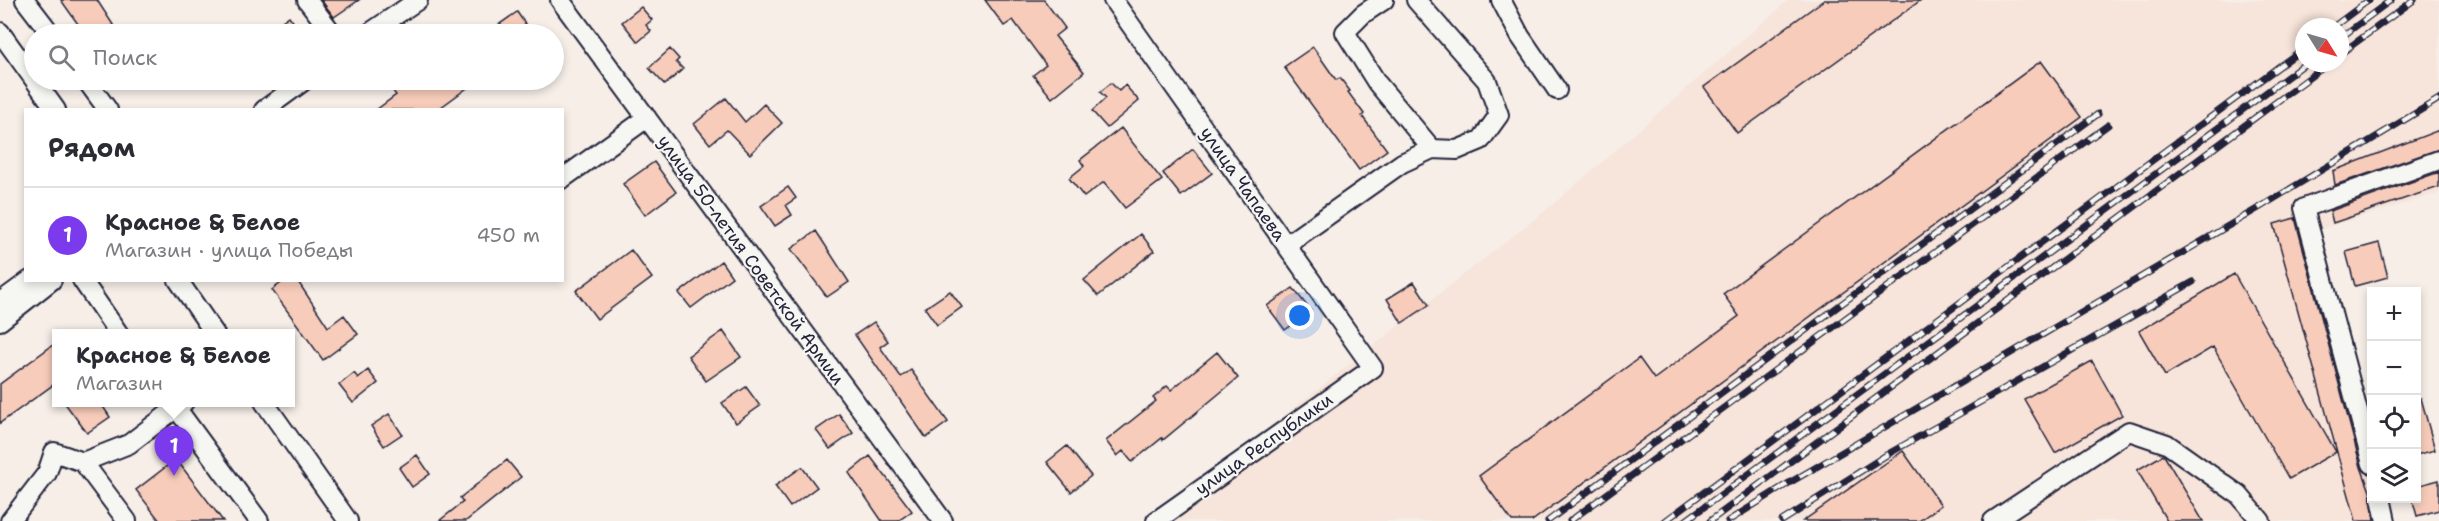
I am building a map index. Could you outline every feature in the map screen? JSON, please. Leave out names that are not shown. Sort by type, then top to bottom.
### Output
[{"type":"street","points":[[25,0],[43,24]]},
{"type":"street","points":[[307,0],[325,24]]},
{"type":"street","points":[[383,24],[418,0]]},
{"type":"street","name":"улица 50-летия Советской Армии","points":[[560,0],[943,521]]},
{"type":"street","name":"улица Чапаева","points":[[1113,0],[1373,368]]},
{"type":"street","points":[[1384,0],[1363,14],[1344,32],[1377,83],[1432,149]]},
{"type":"street","points":[[1286,244],[1402,163],[1432,149],[1457,150],[1481,140],[1499,115],[1487,81],[1416,0]]},
{"type":"street","points":[[1501,0],[1520,36],[1557,90]]},
{"type":"street","points":[[0,32],[24,65]]},
{"type":"street","points":[[42,90],[55,108]]},
{"type":"street","points":[[93,90],[107,108]]},
{"type":"street","points":[[267,108],[291,90]]},
{"type":"street","points":[[564,178],[647,118]]},
{"type":"street","points":[[2368,449],[2304,208],[2439,160]]},
{"type":"street","points":[[0,302],[27,282]]},
{"type":"street","points":[[0,321],[49,282]]},
{"type":"street","points":[[83,282],[116,329]]},
{"type":"street","points":[[179,282],[212,329]]},
{"type":"street","name":"улица Республики","points":[[1156,521],[1373,368]]},
{"type":"street","points":[[83,462],[129,444],[173,407]]},
{"type":"street","points":[[179,407],[259,521]]},
{"type":"street","points":[[268,407],[348,521]]},
{"type":"street","points":[[1993,521],[2130,431],[2167,444],[2239,495],[2261,521]]},
{"type":"street","points":[[10,521],[47,473],[54,452],[83,462],[127,521]]},
{"type":"street","points":[[2381,503],[2386,521]]},
{"type":"shaded area","points":[[1789,0],[2439,0],[2439,193],[2307,233],[2367,459],[2367,503],[2379,503],[2384,521],[1150,521],[1549,208]]},
{"type":"building","points":[[61,0],[97,0],[113,24],[78,24]]},
{"type":"building","points":[[321,0],[359,0],[334,17]]},
{"type":"building","points":[[985,0],[1044,0],[1065,28],[1055,36],[1084,72],[1052,98],[1033,75],[1046,65],[1013,20],[1004,26]]},
{"type":"building","points":[[1824,0],[1921,0],[1737,133],[1704,87]]},
{"type":"building","points":[[641,7],[652,20],[646,25],[651,31],[638,42],[622,22]]},
{"type":"building","points":[[517,12],[525,24],[500,24]]},
{"type":"building","points":[[289,16],[295,24],[278,24]]},
{"type":"building","points":[[1313,47],[1336,80],[1340,78],[1350,91],[1348,92],[1364,114],[1362,116],[1387,150],[1359,170],[1284,67]]},
{"type":"building","points":[[670,49],[679,59],[676,62],[683,69],[665,85],[649,68]]},
{"type":"building","points":[[2041,61],[2082,117],[1532,521],[1512,521],[1479,476],[1639,358],[1654,379],[1739,316],[1723,294]]},
{"type":"building","points":[[1111,83],[1119,91],[1125,85],[1139,101],[1107,128],[1092,111],[1106,98],[1100,92]]},
{"type":"building","points":[[392,90],[464,90],[440,108],[379,108],[396,95]]},
{"type":"building","points":[[726,98],[745,122],[764,104],[782,123],[750,154],[727,130],[710,144],[694,124]]},
{"type":"building","points":[[1121,128],[1162,180],[1125,208],[1104,182],[1084,197],[1069,178],[1084,166],[1080,160]]},
{"type":"building","points":[[2439,130],[2439,149],[2335,185],[2333,171]]},
{"type":"building","points":[[1193,149],[1212,173],[1181,196],[1163,173]]},
{"type":"building","points":[[654,162],[676,192],[645,215],[623,184]]},
{"type":"building","points":[[2439,172],[2439,187],[2333,223],[2330,211]]},
{"type":"building","points":[[788,187],[796,198],[786,205],[792,215],[775,226],[761,206]]},
{"type":"building","points":[[2295,218],[2367,483],[2367,503],[2372,503],[2374,521],[2356,521],[2274,224]]},
{"type":"building","points":[[816,231],[849,282],[827,297],[791,249]]},
{"type":"building","points":[[1141,234],[1154,251],[1098,296],[1084,280]]},
{"type":"building","points":[[2379,243],[2388,277],[2355,286],[2346,252]]},
{"type":"building","points":[[631,250],[652,278],[597,319],[576,291]]},
{"type":"building","points":[[721,261],[732,277],[691,308],[679,293]]},
{"type":"building","points":[[2234,274],[2336,452],[2289,479],[2213,347],[2165,376],[2139,331]]},
{"type":"building","points":[[282,282],[298,282],[328,327],[344,315],[358,334],[323,360],[272,290]]},
{"type":"building","points":[[1414,282],[1429,305],[1402,323],[1387,299]]},
{"type":"building","points":[[1293,288],[1311,311],[1285,330],[1267,306]]},
{"type":"building","points":[[950,291],[962,307],[937,325],[925,308]]},
{"type":"building","points":[[874,322],[888,341],[880,347],[901,377],[911,370],[948,422],[926,438],[855,335]]},
{"type":"building","points":[[723,331],[741,357],[706,381],[688,356]]},
{"type":"building","points":[[52,346],[52,386],[0,423],[0,384]]},
{"type":"building","points":[[1217,352],[1238,378],[1163,440],[1162,438],[1132,462],[1123,451],[1117,456],[1106,441],[1156,401],[1153,398],[1167,386],[1171,390]]},
{"type":"building","points":[[2092,361],[2122,415],[2055,453],[2024,399]]},
{"type":"building","points":[[368,370],[378,383],[353,403],[339,385],[354,373],[358,378]]},
{"type":"building","points":[[746,387],[760,406],[736,423],[722,403]]},
{"type":"building","points":[[2421,398],[2435,450],[2421,454]]},
{"type":"building","points":[[68,407],[103,407],[110,417],[87,433]]},
{"type":"building","points":[[389,414],[402,434],[384,446],[371,426]]},
{"type":"building","points":[[839,414],[853,433],[830,449],[816,430]]},
{"type":"building","points":[[1067,446],[1091,476],[1071,492],[1047,462]]},
{"type":"building","points":[[1903,451],[1941,505],[1919,521],[1803,521]]},
{"type":"building","points":[[417,455],[430,474],[412,487],[399,468]]},
{"type":"building","points":[[2163,455],[2203,521],[2167,521],[2137,470]]},
{"type":"building","points":[[870,456],[912,511],[898,521],[882,521],[849,473]]},
{"type":"building","points":[[176,459],[223,521],[160,521],[136,490]]},
{"type":"building","points":[[507,460],[521,477],[466,521],[439,521],[463,502],[460,498]]},
{"type":"building","points":[[802,467],[817,487],[790,507],[775,486]]},
{"type":"building","points":[[2439,480],[2439,510],[2417,516],[2413,503],[2421,503],[2421,485]]},
{"type":"railway","points":[[2345,18],[2369,0]]},
{"type":"railway","points":[[2349,31],[2391,0]]},
{"type":"railway","points":[[2349,47],[2414,0]]},
{"type":"railway","points":[[1665,521],[2295,55]]},
{"type":"railway","points":[[1685,521],[2295,71]]},
{"type":"railway","points":[[1710,521],[2317,72]]},
{"type":"railway","points":[[1728,521],[2439,99]]},
{"type":"railway","points":[[1548,521],[2098,114]]},
{"type":"railway","points":[[1570,521],[2108,125]]},
{"type":"railway","points":[[1782,521],[1888,454],[2193,282]]},
{"type":"place","name":"Красное & Белое","points":[[174,476]]}]
